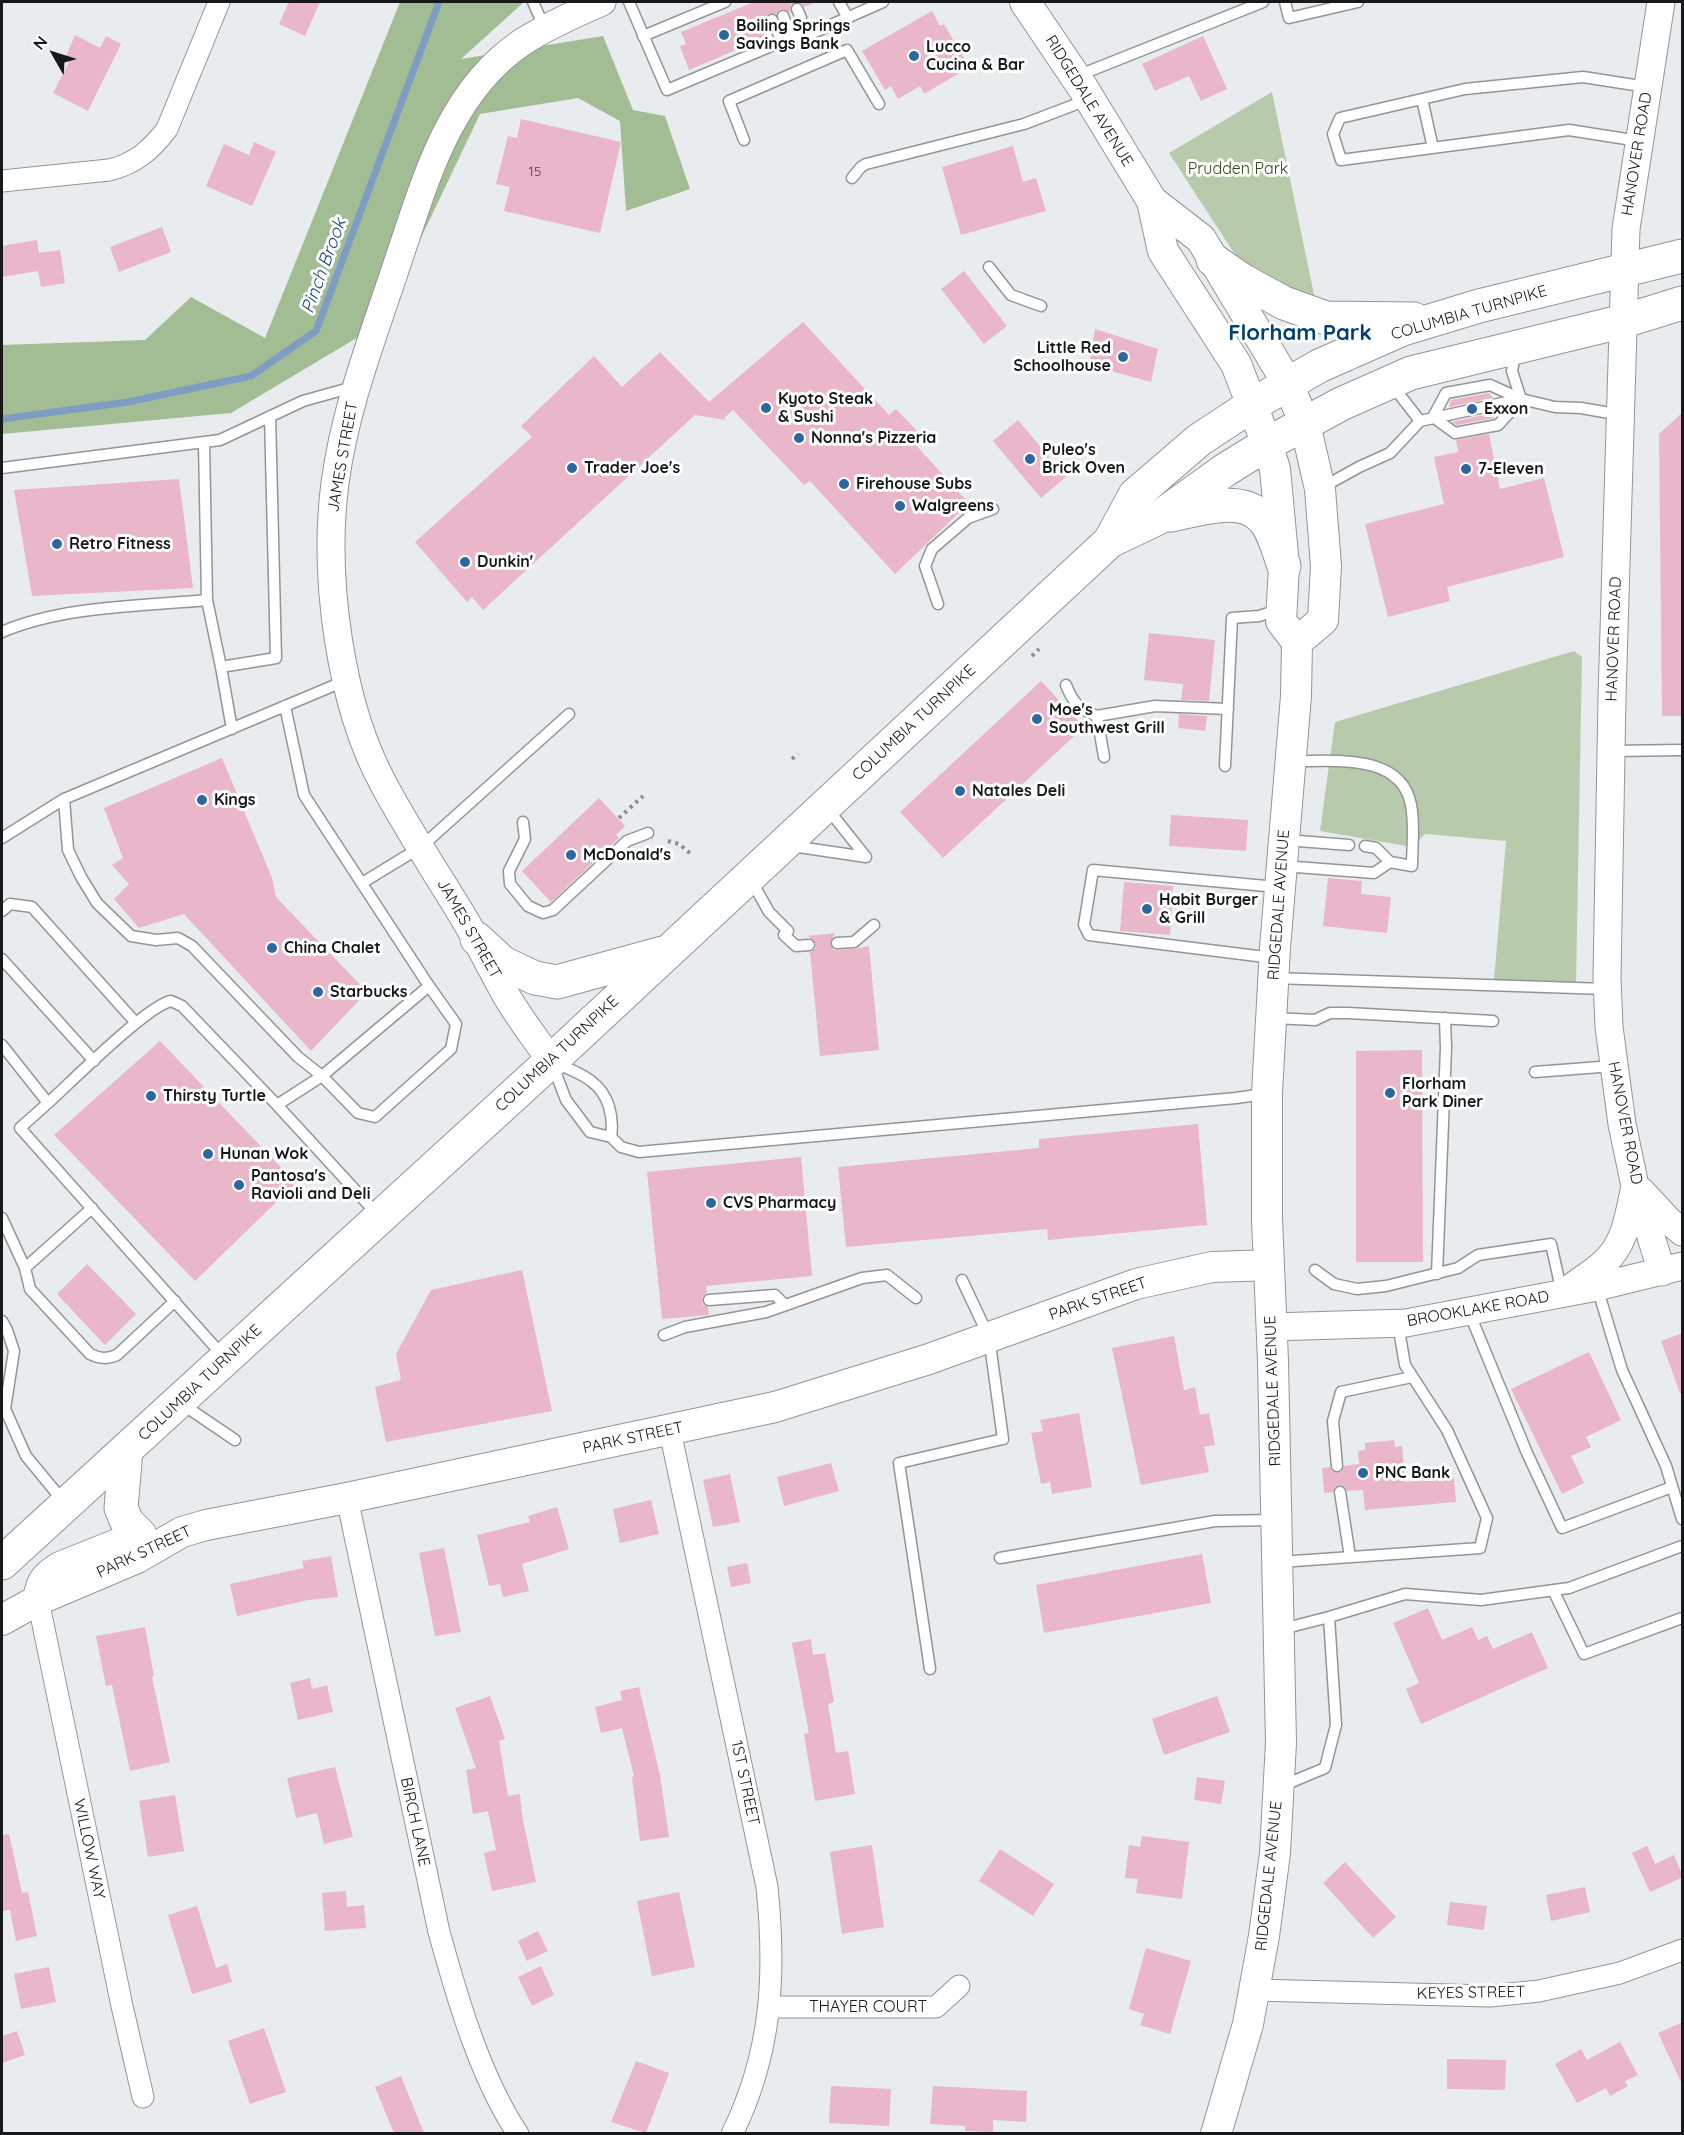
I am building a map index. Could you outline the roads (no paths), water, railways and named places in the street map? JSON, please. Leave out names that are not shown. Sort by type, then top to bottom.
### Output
[{"type":"main road","name":"RIDGEDALE AVENUE","points":[[1025,2],[1083,88],[1152,201],[1163,251],[1235,362],[1268,444],[1275,469],[1284,566],[1281,621],[1297,642],[1296,696],[1274,968],[1267,1093],[1267,1219],[1281,1742],[1279,1787],[1275,1853],[1264,1936],[1248,2024],[1216,2133]]},
{"type":"main road","name":"RIDGEDALE AVENUE","points":[[1152,201],[1201,239],[1288,384],[1305,424],[1320,489],[1326,566],[1323,620],[1297,642]]},
{"type":"main road","name":"COLUMBIA TURNPIKE","points":[[1110,542],[1135,495],[1199,440],[1315,368],[1393,333],[1479,306],[1683,256]]},
{"type":"main road","points":[[1213,260],[1242,280],[1284,303],[1326,318],[1437,319]]},
{"type":"main road","name":"COLUMBIA TURNPIKE","points":[[2,1563],[381,1217],[1110,542],[1158,518],[1225,470],[1268,444],[1341,404],[1411,373],[1624,321],[1683,303]]},
{"type":"main road","points":[[1158,518],[1220,505],[1243,507],[1259,514],[1269,528],[1284,566]]},
{"type":"main road","points":[[477,939],[503,963],[535,978],[557,982],[667,952]]},
{"type":"main road","name":"PARK STREET","points":[[2,1620],[38,1600],[138,1558],[182,1532],[237,1518],[347,1498],[775,1407],[830,1391],[989,1337],[1136,1284],[1212,1267],[1269,1265]]},
{"type":"main road","points":[[126,1451],[121,1508],[127,1522],[140,1535]]},
{"type":"main road","points":[[38,1600],[41,1584],[48,1575],[60,1567],[140,1535],[182,1532]]},
{"type":"street","points":[[2,181],[109,170],[123,167],[140,158],[155,145],[167,129],[219,2]]},
{"type":"street","name":"JAMES STREET","points":[[551,1060],[507,997],[477,939],[383,783],[363,738],[340,648],[333,584],[331,530],[335,483],[356,386],[415,210],[449,125],[476,85],[520,44],[545,29],[602,2]]},
{"type":"street","name":"HANOVER ROAD","points":[[1661,2],[1626,229],[1611,751],[1607,989],[1613,1066],[1622,1124],[1636,1185],[1672,1269]]},
{"type":"street","points":[[1636,1185],[1658,1210],[1683,1232]]},
{"type":"street","points":[[1562,1294],[1602,1264],[1615,1250],[1624,1232],[1636,1185]]},
{"type":"street","name":"BROOKLAKE ROAD","points":[[1271,1327],[1398,1324],[1598,1287],[1672,1269]]},
{"type":"street","name":"1ST STREET","points":[[670,1431],[767,1887],[772,1961],[766,2030],[754,2078],[732,2133]]},
{"type":"street","name":"BIRCH LANE","points":[[347,1498],[439,1932],[456,1994],[492,2088],[504,2113],[518,2133]]},
{"type":"street","name":"WILLOW WAY","points":[[38,1600],[122,2006],[144,2097]]},
{"type":"street","name":"KEYES STREET","points":[[1254,1990],[1490,1996],[1539,1991],[1620,1973],[1683,1950]]},
{"type":"street","name":"THAYER COURT","points":[[769,2007],[936,2007],[959,1986]]},
{"type":"lane","points":[[533,2],[545,29]]},
{"type":"lane","points":[[629,2],[667,90],[790,38],[806,36],[883,2]]},
{"type":"lane","points":[[643,36],[725,2]]},
{"type":"lane","points":[[839,2],[848,18]]},
{"type":"lane","points":[[852,178],[866,164],[1024,124],[1083,88],[1263,2]]},
{"type":"lane","points":[[1285,2],[1289,18],[1358,2]]},
{"type":"lane","points":[[790,38],[801,18],[797,9]]},
{"type":"lane","points":[[777,18],[790,38]]},
{"type":"lane","points":[[744,140],[729,101],[847,50],[879,104]]},
{"type":"lane","points":[[1639,141],[1569,130],[1341,160],[1333,134],[1340,118],[1465,89],[1583,77],[1648,87]]},
{"type":"lane","points":[[1422,99],[1433,148]]},
{"type":"lane","points":[[989,267],[1011,295],[1041,306]]},
{"type":"lane","points":[[1517,347],[1512,371],[1521,399]]},
{"type":"lane","points":[[1390,382],[1420,421]]},
{"type":"lane","points":[[1433,417],[1446,393],[1490,385],[1521,399],[1555,407],[1581,408],[1621,415]]},
{"type":"lane","points":[[2,468],[220,440],[303,401],[356,386]]},
{"type":"lane","points":[[1433,417],[1455,433],[1498,425],[1521,399]]},
{"type":"lane","points":[[1320,489],[1390,453],[1420,421],[1521,399]]},
{"type":"lane","points":[[220,667],[276,658],[270,416]]},
{"type":"lane","points":[[204,442],[207,600],[232,729]]},
{"type":"lane","points":[[938,604],[926,566],[932,549],[968,518],[993,509]]},
{"type":"lane","points":[[2,632],[25,622],[55,615],[207,600]]},
{"type":"lane","points":[[1224,766],[1232,618],[1258,616],[1282,609]]},
{"type":"lane","points":[[2,838],[64,799],[347,680]]},
{"type":"lane","points":[[1066,685],[1072,700],[1097,716],[1155,706],[1228,710]]},
{"type":"lane","points":[[64,799],[68,850],[97,903],[131,936],[156,940],[177,938],[192,946],[298,1057],[322,1076],[358,1113],[375,1117],[451,1049],[456,1024],[304,795],[285,706]]},
{"type":"lane","points":[[362,883],[421,847],[569,714]]},
{"type":"lane","points":[[1097,716],[1104,757]]},
{"type":"lane","points":[[1611,751],[1683,750]]},
{"type":"lane","points":[[1291,761],[1370,764],[1385,769],[1397,779],[1407,792],[1411,806],[1412,866],[1390,862],[1376,848],[1365,846]]},
{"type":"lane","points":[[784,845],[866,857],[825,806]]},
{"type":"lane","points":[[523,822],[525,839],[509,871],[510,884],[528,906],[543,913],[553,910],[627,842],[648,833]]},
{"type":"lane","points":[[1282,864],[1348,845]]},
{"type":"lane","points":[[1390,862],[1374,873],[1282,864],[1093,870],[1084,925],[1089,935],[1274,968],[1607,989]]},
{"type":"lane","points":[[749,877],[770,912],[796,946],[809,945]]},
{"type":"lane","points":[[2,910],[10,904],[32,907],[136,1023]]},
{"type":"lane","points":[[837,944],[854,942],[874,926]]},
{"type":"lane","points":[[2,959],[94,1061]]},
{"type":"lane","points":[[277,1105],[322,1076],[429,986]]},
{"type":"lane","points":[[226,1359],[20,1128],[136,1023],[160,1004],[171,1001],[182,1006],[381,1217]]},
{"type":"lane","points":[[1271,1018],[1315,1020],[1330,1013],[1493,1021]]},
{"type":"lane","points":[[1437,1274],[1445,1018]]},
{"type":"lane","points":[[3,1050],[48,1103]]},
{"type":"lane","points":[[551,1060],[592,1081],[607,1102],[613,1120],[611,1137]]},
{"type":"lane","points":[[551,1060],[566,1100],[590,1132],[611,1137],[621,1147],[639,1152],[1236,1098],[1267,1093]]},
{"type":"lane","points":[[1535,1072],[1613,1066]]},
{"type":"lane","points":[[25,1268],[92,1208]]},
{"type":"lane","points":[[2,1218],[25,1268],[30,1289],[90,1354],[98,1358],[117,1355],[174,1302]]},
{"type":"lane","points":[[1316,1270],[1334,1284],[1357,1288],[1386,1286],[1458,1268],[1478,1255],[1551,1244],[1562,1294]]},
{"type":"lane","points":[[664,1335],[685,1327],[766,1312],[862,1278],[887,1275],[916,1298]]},
{"type":"lane","points":[[930,1669],[899,1463],[1002,1439],[989,1337],[962,1280]]},
{"type":"lane","points":[[1598,1287],[1622,1370],[1666,1466],[1683,1519]]},
{"type":"lane","points":[[709,1300],[775,1295],[785,1305]]},
{"type":"lane","points":[[1469,1312],[1527,1453],[1562,1528],[1672,1486]]},
{"type":"lane","points":[[2,1321],[14,1351],[5,1409],[26,1456],[66,1505]]},
{"type":"lane","points":[[1277,1562],[1480,1548],[1487,1518],[1447,1430],[1405,1365],[1398,1324]]},
{"type":"lane","points":[[1337,1466],[1333,1421],[1341,1392],[1412,1377]]},
{"type":"lane","points":[[179,1402],[236,1440]]},
{"type":"lane","points":[[1340,1492],[1350,1557]]},
{"type":"lane","points":[[1000,1558],[1215,1521],[1276,1520]]},
{"type":"lane","points":[[1278,1629],[1329,1617],[1406,1594],[1481,1600],[1569,1588],[1683,1546]]},
{"type":"lane","points":[[1553,1590],[1584,1654],[1683,1618]]},
{"type":"lane","points":[[1279,1787],[1325,1768],[1336,1725],[1329,1617]]},
{"type":"waterway","name":"Pinch Brook","points":[[2,419],[128,402],[251,376],[316,331],[439,2]]},
{"type":"place","name":"Boiling Springs Savings Bank","points":[[724,35]]},
{"type":"place","name":"Lucco Cucina & Bar","points":[[914,56]]},
{"type":"place","name":"Little Red Schoolhouse","points":[[1123,357]]},
{"type":"place","name":"Kyoto Steak & Sushi","points":[[766,408]]},
{"type":"place","name":"Exxon","points":[[1472,409]]},
{"type":"place","name":"Nonna's Pizzeria","points":[[799,438]]},
{"type":"place","name":"Puleo's Brick Oven","points":[[1030,459]]},
{"type":"place","name":"Trader Joe's","points":[[572,468]]},
{"type":"place","name":"7-Eleven","points":[[1466,469]]},
{"type":"place","name":"Firehouse Subs","points":[[844,484]]},
{"type":"place","name":"Walgreens","points":[[900,506]]},
{"type":"place","name":"Retro Fitness","points":[[57,544]]},
{"type":"place","name":"Dunkin'","points":[[465,562]]},
{"type":"place","name":"Moe's Southwest Grill","points":[[1037,719]]},
{"type":"place","name":"Natales Deli","points":[[960,791]]},
{"type":"place","name":"Kings","points":[[202,800]]},
{"type":"place","name":"McDonald's","points":[[571,855]]},
{"type":"place","name":"Habit Burger & Grill","points":[[1147,909]]},
{"type":"place","name":"China Chalet","points":[[272,948]]},
{"type":"place","name":"Starbucks","points":[[318,992]]},
{"type":"place","name":"Florham Park Diner","points":[[1390,1093]]},
{"type":"place","name":"Thirsty Turtle","points":[[151,1096]]},
{"type":"place","name":"Hunan Wok","points":[[208,1154]]},
{"type":"place","name":"Pantosa's Ravioli and Deli","points":[[239,1185]]},
{"type":"place","name":"CVS Pharmacy","points":[[711,1203]]},
{"type":"place","name":"PNC Bank","points":[[1363,1473]]},
{"type":"district","name":"Florham Park","points":[[1300,333]]},
{"type":"park label","name":"Prudden Park","points":[[1238,169]]}]
